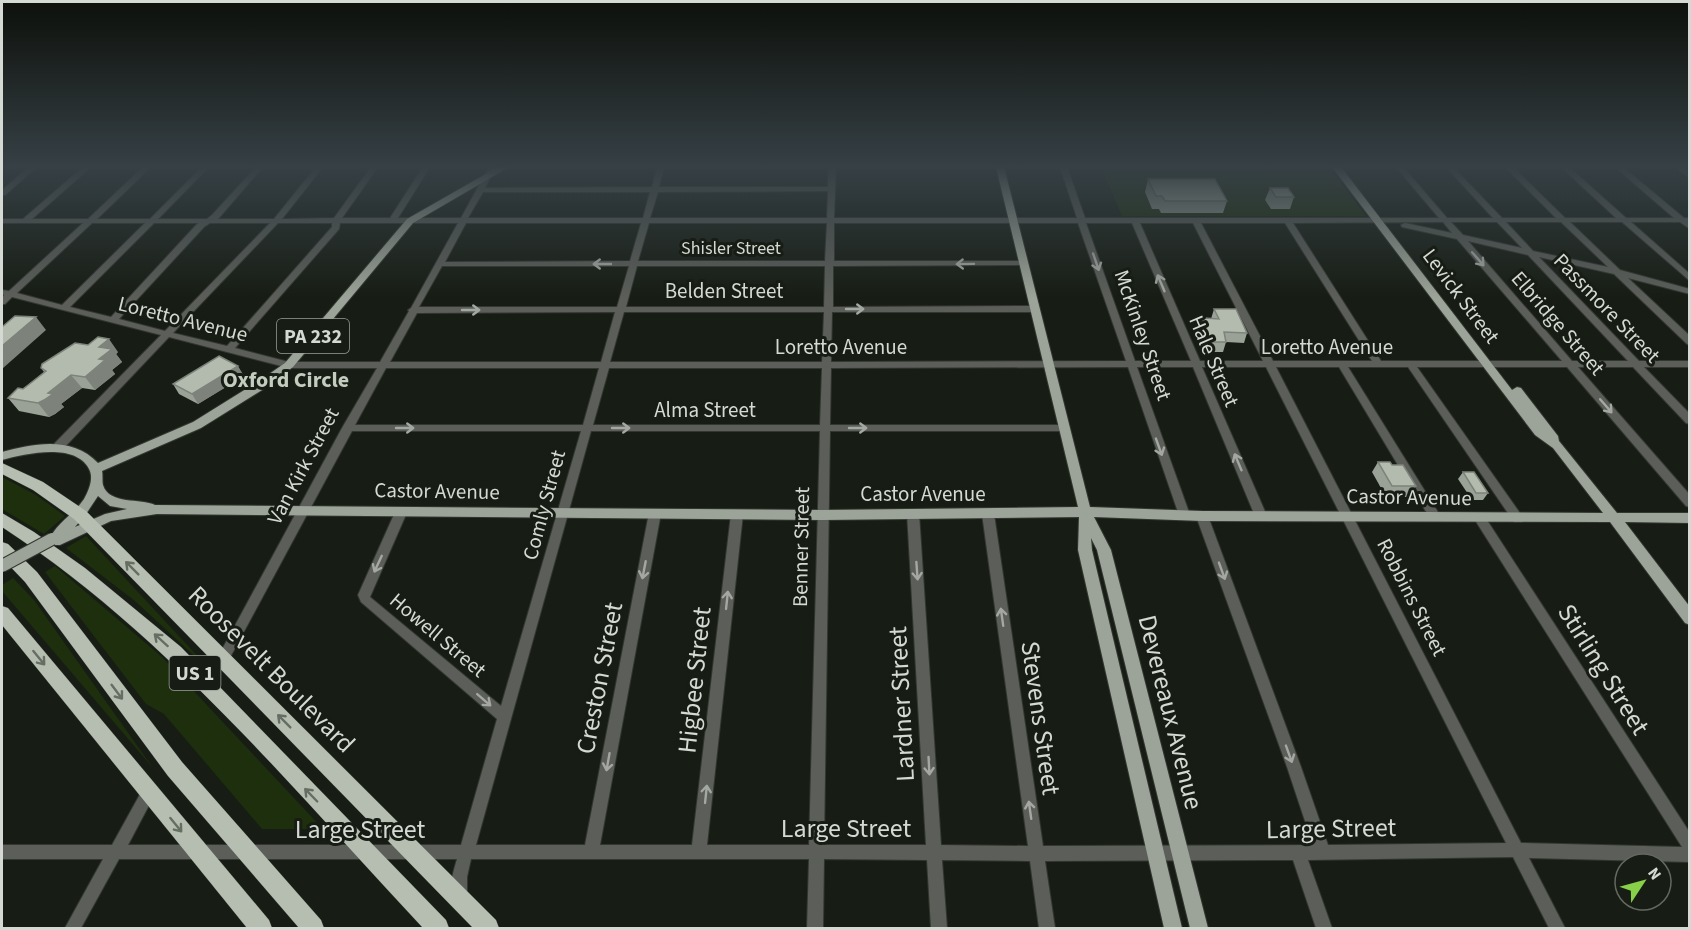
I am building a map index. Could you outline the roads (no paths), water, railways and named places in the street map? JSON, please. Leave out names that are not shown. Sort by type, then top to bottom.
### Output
[{"type":"highway","name":"Roosevelt Boulevard","points":[[2,468],[38,486],[85,520],[488,928]]},
{"type":"highway","name":"US 1","points":[[2,519],[68,563],[164,643],[197,674],[438,928]]},
{"type":"highway","points":[[2,548],[31,577],[154,742],[313,928]]},
{"type":"highway","points":[[2,613],[261,928]]},
{"type":"main road","name":"PA 232","points":[[95,469],[209,419],[264,384],[290,364],[410,221],[429,210]]},
{"type":"main road","name":"Devereaux Avenue","points":[[1012,210],[1063,428],[1085,512],[1104,550],[1199,928]]},
{"type":"main road","name":"Levick Street","points":[[1372,210],[1492,364],[1539,432],[1557,445],[1615,518],[1689,619]]},
{"type":"main road","name":"Levick Street","points":[[1373,210],[1380,220]]},
{"type":"main road","points":[[2,456],[36,449],[56,449],[70,451],[88,458],[95,469],[96,485],[85,520]]},
{"type":"main road","name":"Castor Avenue","points":[[96,485],[105,498],[112,503],[137,504],[157,509]]},
{"type":"main road","name":"Castor Avenue","points":[[2,566],[54,540],[85,520],[157,509],[822,515],[1085,512],[1184,516],[1689,518]]},
{"type":"main road","name":"Devereaux Avenue","points":[[1085,512],[1085,550],[1173,928]]},
{"type":"main road","points":[[1110,661],[1133,662]]},
{"type":"street","points":[[25,221],[37,210]]},
{"type":"street","points":[[2,302],[6,293],[101,210]]},
{"type":"street","points":[[64,308],[162,210]]},
{"type":"street","points":[[113,320],[201,225],[215,218],[222,210]]},
{"type":"street","points":[[56,449],[285,210]]},
{"type":"street","points":[[230,349],[336,227],[336,221],[344,210]]},
{"type":"street","points":[[392,221],[399,210]]},
{"type":"street","name":"Van Kirk Street","points":[[223,659],[347,428],[384,366],[412,310],[468,210]]},
{"type":"street","name":"Comly Street","points":[[460,901],[457,885],[465,853],[649,210]]},
{"type":"street","name":"Benner Street","points":[[815,928],[822,515],[830,210]]},
{"type":"street","name":"McKinley Street","points":[[1079,210],[1184,516]]},
{"type":"street","name":"Elbridge Street","points":[[1436,210],[1689,503]]},
{"type":"street","name":"Passmore Street","points":[[1490,210],[1689,422]]},
{"type":"street","points":[[1553,210],[1689,342]]},
{"type":"street","points":[[1613,210],[1689,279]]},
{"type":"street","points":[[1673,210],[1685,220],[1689,227]]},
{"type":"street","name":"Hale Street","points":[[1135,220],[1261,516]]},
{"type":"street","name":"Robbins Street","points":[[1196,220],[1557,928]]},
{"type":"street","points":[[1287,220],[1379,365]]},
{"type":"street","points":[[1380,220],[1617,272],[1689,292]]},
{"type":"street","points":[[2,221],[1685,220]]},
{"type":"street","name":"Shisler Street","points":[[438,264],[1024,264]]},
{"type":"street","name":"Loretto Avenue","points":[[6,293],[290,364],[384,366],[1689,364]]},
{"type":"street","name":"Belden Street","points":[[412,310],[1035,309]]},
{"type":"street","points":[[1411,364],[1518,519]]},
{"type":"street","points":[[1342,365],[1435,517]]},
{"type":"street","name":"Alma Street","points":[[347,428],[1063,428]]},
{"type":"street","name":"Howell Street","points":[[402,510],[364,595],[365,599],[504,717]]},
{"type":"street","name":"Creston Street","points":[[591,852],[655,513]]},
{"type":"street","name":"Lardner Street","points":[[913,513],[939,928]]},
{"type":"street","name":"Higbee Street","points":[[699,852],[737,514]]},
{"type":"street","name":"Stevens Street","points":[[988,514],[1047,928]]},
{"type":"street","points":[[1202,516],[1323,852]]},
{"type":"street","name":"Stirling Street","points":[[1479,517],[1689,847]]},
{"type":"street","points":[[73,928],[149,792]]},
{"type":"street","name":"Large Street","points":[[2,852],[1180,854],[1517,850],[1689,855]]},
{"type":"street","points":[[1298,852],[1324,928]]},
{"type":"district","name":"Oxford Circle","points":[[286,379]]}]
